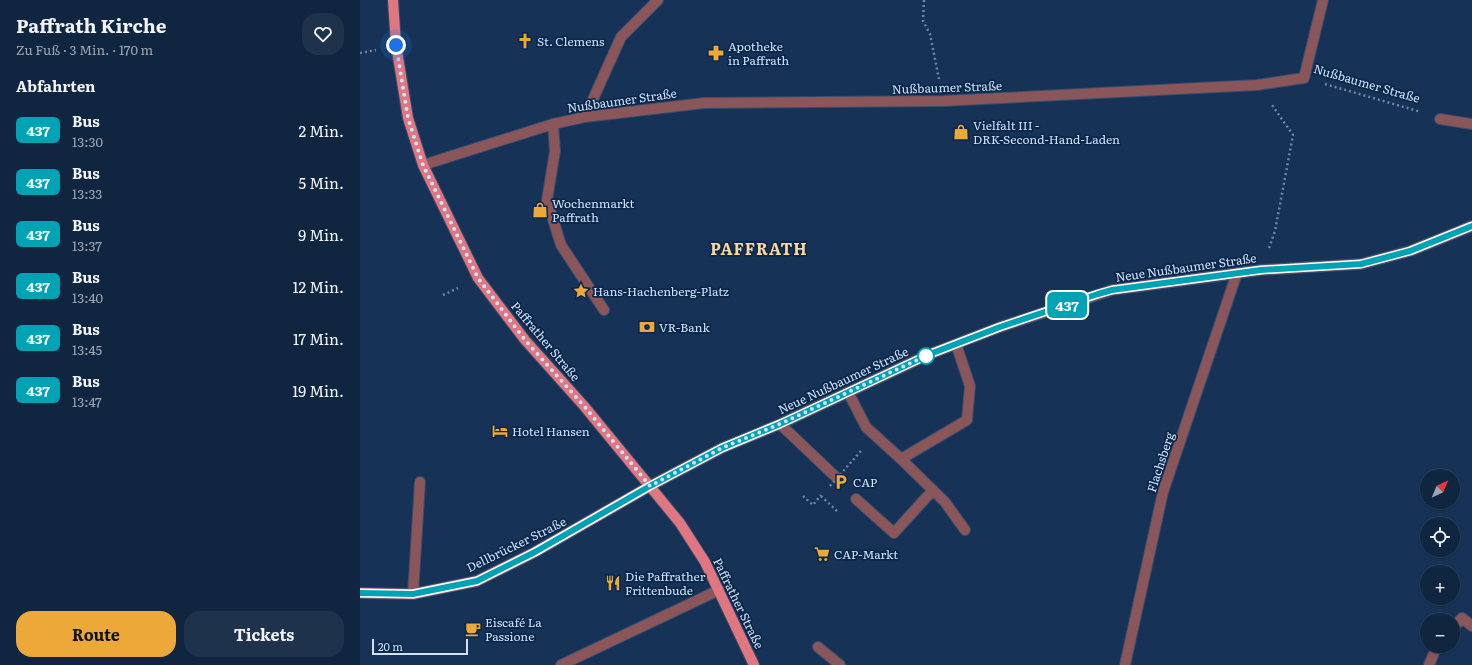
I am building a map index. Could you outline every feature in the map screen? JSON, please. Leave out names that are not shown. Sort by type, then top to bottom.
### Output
[{"type":"main road","name":"Paffrather Straße","points":[[393,0],[396,45],[408,118],[423,165],[478,278],[525,340],[584,406],[680,523],[705,562],[754,665]]},
{"type":"main road","name":"Dellbrücker Straße","points":[[360,593],[413,594],[477,581],[535,552],[650,486]]},
{"type":"street","points":[[585,118],[621,37],[658,0]]},
{"type":"street","points":[[1304,78],[1323,0]]},
{"type":"street","name":"Nußbaumer Straße","points":[[423,165],[553,124],[585,118],[704,103],[943,101],[1257,85],[1304,78]]},
{"type":"street","points":[[1440,119],[1472,124]]},
{"type":"street","points":[[553,124],[555,151],[547,200],[561,245],[604,310]]},
{"type":"street","name":"Neue Nußbaumer Straße","points":[[650,486],[722,448],[780,424],[956,344],[1112,290],[1237,272],[1361,264],[1410,251],[1472,226]]},
{"type":"street","name":"Flachsberg","points":[[1125,665],[1163,492],[1237,272]]},
{"type":"street","points":[[901,459],[966,420],[970,386],[956,344]]},
{"type":"street","points":[[848,392],[866,427],[945,502],[965,530]]},
{"type":"street","points":[[780,424],[839,480]]},
{"type":"street","points":[[413,594],[420,482]]},
{"type":"street","points":[[856,499],[894,533],[933,490]]},
{"type":"street","points":[[561,665],[719,590]]},
{"type":"street","points":[[1460,620],[1462,618],[1472,626]]},
{"type":"street","points":[[818,647],[840,665]]},
{"type":"street","points":[[1429,665],[1434,653]]},
{"type":"path","points":[[924,0],[923,21],[930,34],[943,101]]},
{"type":"path","name":"Nußbaumer Straße","points":[[1304,78],[1415,110],[1440,119]]},
{"type":"path","points":[[1257,85],[1292,135],[1275,231],[1261,270]]},
{"type":"path","points":[[830,486],[862,450]]},
{"type":"path","points":[[803,496],[813,505],[820,496]]},
{"type":"bus line","name":"437","points":[[360,593],[413,594],[477,581],[535,552],[650,486],[722,448],[780,424],[930,354],[1000,327],[1098,294],[1112,290],[1237,272],[1361,264],[1410,251],[1472,226]]},
{"type":"place","name":"St. Clemens","points":[[525,41]]},
{"type":"place","name":"Apotheke in Paffrath","points":[[716,53]]},
{"type":"place","name":"Vielfalt III - DRK-Second-Hand-Laden","points":[[961,132]]},
{"type":"place","name":"Wochenmarkt Paffrath","points":[[540,210]]},
{"type":"place","name":"Hans-Hachenberg-Platz","points":[[581,291]]},
{"type":"place","name":"VR-Bank","points":[[647,327]]},
{"type":"place","name":"Hotel Hansen","points":[[500,431]]},
{"type":"place","name":"CAP","points":[[841,482]]},
{"type":"place","name":"CAP-Markt","points":[[822,554]]},
{"type":"place","name":"Die Paffrather Frittenbude","points":[[613,583]]},
{"type":"place","name":"Eiscafé La Passione","points":[[473,629]]},
{"type":"district","name":"PAFFRATH","points":[[759,248]]},
{"type":"route","points":[[396,45],[408,118],[423,165],[478,278],[525,340],[584,406],[650,486],[722,448],[780,424],[930,354],[926,356]]}]
